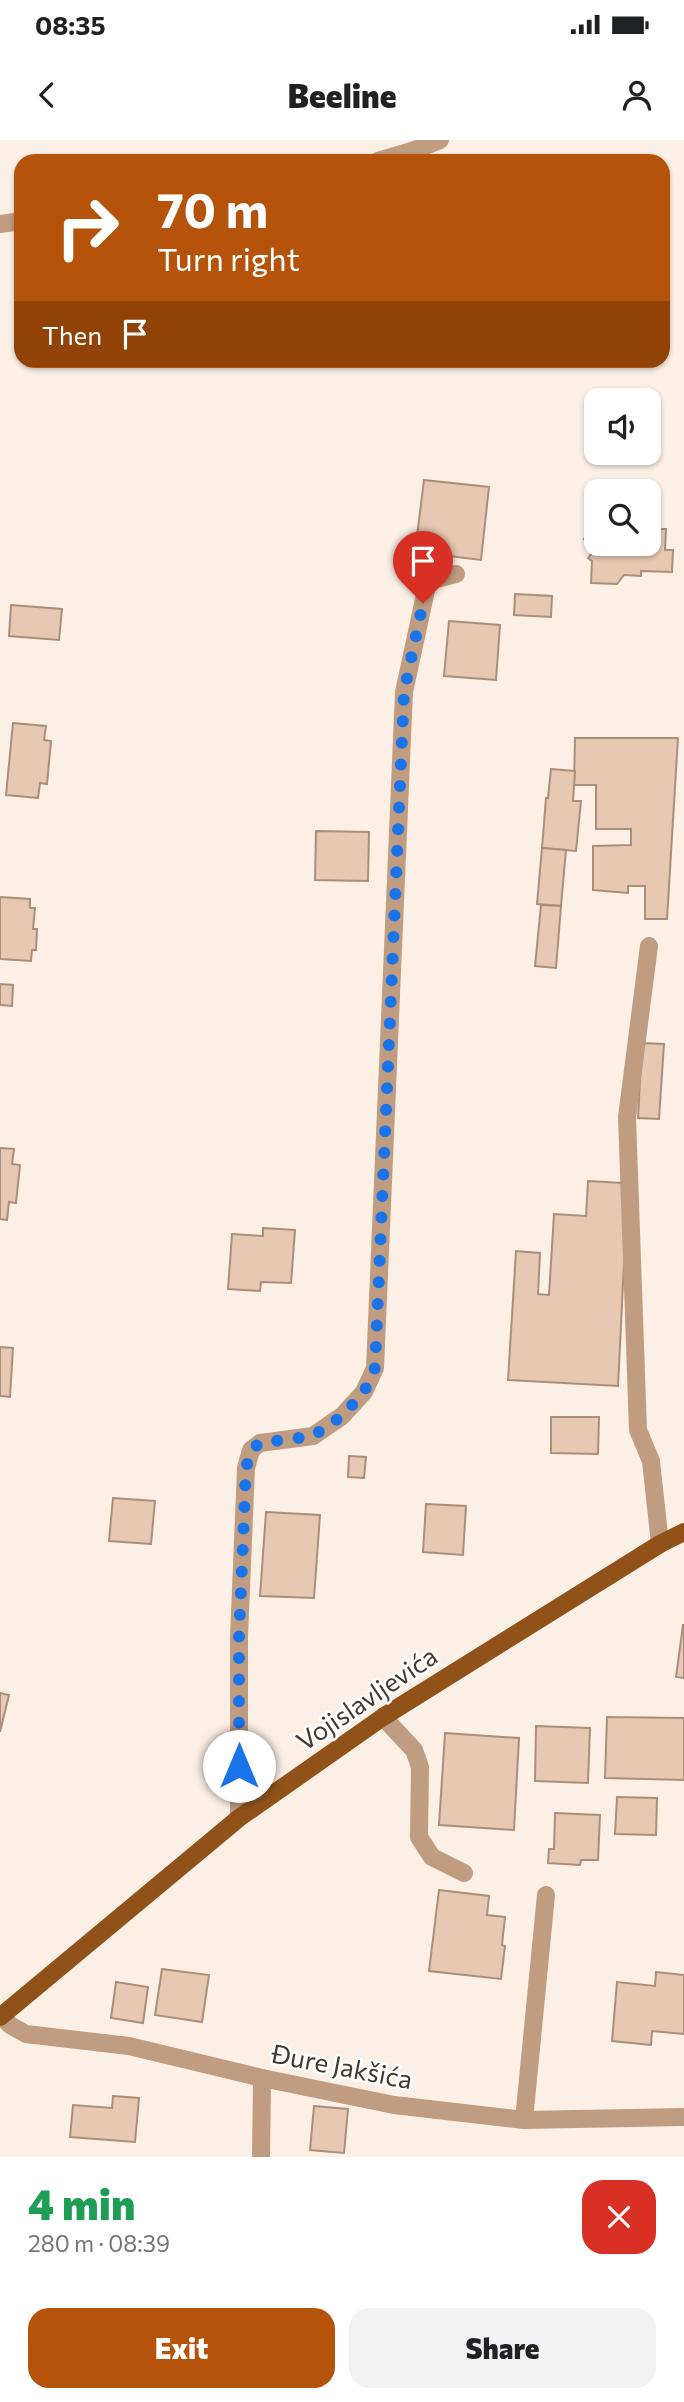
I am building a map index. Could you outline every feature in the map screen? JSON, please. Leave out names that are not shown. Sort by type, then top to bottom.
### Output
[{"type":"main road","name":"Vojislavljevića","points":[[1,2017],[239,1818],[383,1717],[660,1544],[684,1532]]},
{"type":"street","points":[[402,154],[440,140]]},
{"type":"street","points":[[239,1818],[239,1624],[246,1468],[251,1450],[260,1443],[313,1436],[342,1416],[364,1392],[375,1368],[404,692],[428,581],[456,574]]},
{"type":"street","points":[[649,946],[627,1117],[638,1430],[651,1461],[660,1544]]},
{"type":"street","points":[[383,1717],[414,1750],[420,1768],[419,1837],[432,1857],[464,1873]]},
{"type":"street","points":[[524,2120],[545,1895]]},
{"type":"street","name":"Đure Jakšića","points":[[1,2017],[26,2034],[129,2046],[262,2078],[394,2105],[524,2120],[684,2117]]},
{"type":"street","points":[[261,2157],[262,2078]]},
{"type":"building","points":[[424,480],[489,487],[481,560],[415,552]]},
{"type":"building","points":[[661,529],[666,529],[665,550],[673,550],[672,572],[641,571],[641,576],[624,575],[617,584],[591,583],[592,561],[588,558],[661,556]]},
{"type":"building","points":[[515,594],[552,596],[551,617],[514,615]]},
{"type":"building","points":[[11,605],[62,609],[59,640],[9,636]]},
{"type":"building","points":[[449,621],[500,625],[496,680],[444,676]]},
{"type":"building","points":[[13,723],[46,726],[44,740],[51,741],[47,784],[40,783],[38,798],[6,795]]},
{"type":"building","points":[[575,738],[678,738],[667,919],[645,919],[645,886],[628,886],[628,893],[593,890],[593,846],[631,845],[631,829],[596,829],[596,785],[574,785]]},
{"type":"building","points":[[551,769],[575,771],[573,801],[581,801],[576,851],[542,848]]},
{"type":"building","points":[[316,831],[369,832],[368,881],[315,880]]},
{"type":"building","points":[[542,848],[566,850],[561,906],[537,904]]},
{"type":"building","points":[[0,897],[30,899],[30,908],[35,908],[33,929],[37,929],[36,950],[32,950],[31,961],[0,959]]},
{"type":"building","points":[[541,905],[561,906],[556,968],[535,966]]},
{"type":"building","points":[[0,984],[13,985],[12,1006],[0,1005]]},
{"type":"building","points":[[642,1043],[664,1044],[659,1119],[638,1118]]},
{"type":"building","points":[[0,1148],[14,1149],[12,1164],[20,1165],[16,1203],[9,1202],[7,1220],[0,1219]]},
{"type":"building","points":[[588,1181],[623,1183],[627,1202],[618,1386],[508,1380],[516,1251],[540,1253],[538,1294],[549,1295],[554,1214],[586,1216]]},
{"type":"building","points":[[263,1228],[295,1230],[291,1283],[261,1282],[260,1291],[228,1289],[232,1234],[263,1236]]},
{"type":"building","points":[[0,1347],[13,1348],[10,1397],[0,1396]]},
{"type":"building","points":[[551,1417],[599,1417],[598,1454],[551,1453]]},
{"type":"building","points":[[349,1456],[366,1457],[364,1478],[348,1477]]},
{"type":"building","points":[[113,1498],[155,1501],[151,1544],[109,1541]]},
{"type":"building","points":[[426,1504],[466,1506],[463,1555],[423,1552]]},
{"type":"building","points":[[266,1512],[320,1515],[314,1598],[260,1596]]},
{"type":"building","points":[[684,1625],[684,1678],[676,1677]]},
{"type":"building","points":[[0,1693],[9,1695],[0,1732]]},
{"type":"building","points":[[607,1717],[684,1718],[684,1780],[605,1778]]},
{"type":"building","points":[[536,1726],[590,1728],[588,1783],[535,1781]]},
{"type":"building","points":[[445,1733],[519,1738],[514,1830],[439,1825]]},
{"type":"building","points":[[617,1797],[657,1798],[656,1835],[615,1834]]},
{"type":"building","points":[[555,1813],[600,1815],[598,1860],[581,1860],[580,1865],[548,1863],[549,1849],[554,1849]]},
{"type":"building","points":[[439,1890],[489,1896],[487,1915],[505,1917],[501,1979],[429,1971]]},
{"type":"building","points":[[162,1969],[209,1975],[202,2022],[155,2015]]},
{"type":"building","points":[[656,1972],[684,1975],[684,2034],[652,2031],[651,2045],[612,2041],[617,1982],[655,1986]]},
{"type":"building","points":[[116,1982],[148,1987],[143,2023],[111,2018]]},
{"type":"building","points":[[113,2096],[139,2098],[135,2142],[70,2137],[73,2105],[112,2108]]},
{"type":"building","points":[[314,2106],[348,2109],[344,2153],[310,2150]]},
{"type":"route","points":[[239,1766],[239,1637],[246,1468],[251,1450],[260,1443],[313,1436],[342,1416],[364,1392],[375,1368],[404,692],[423,603]]}]
